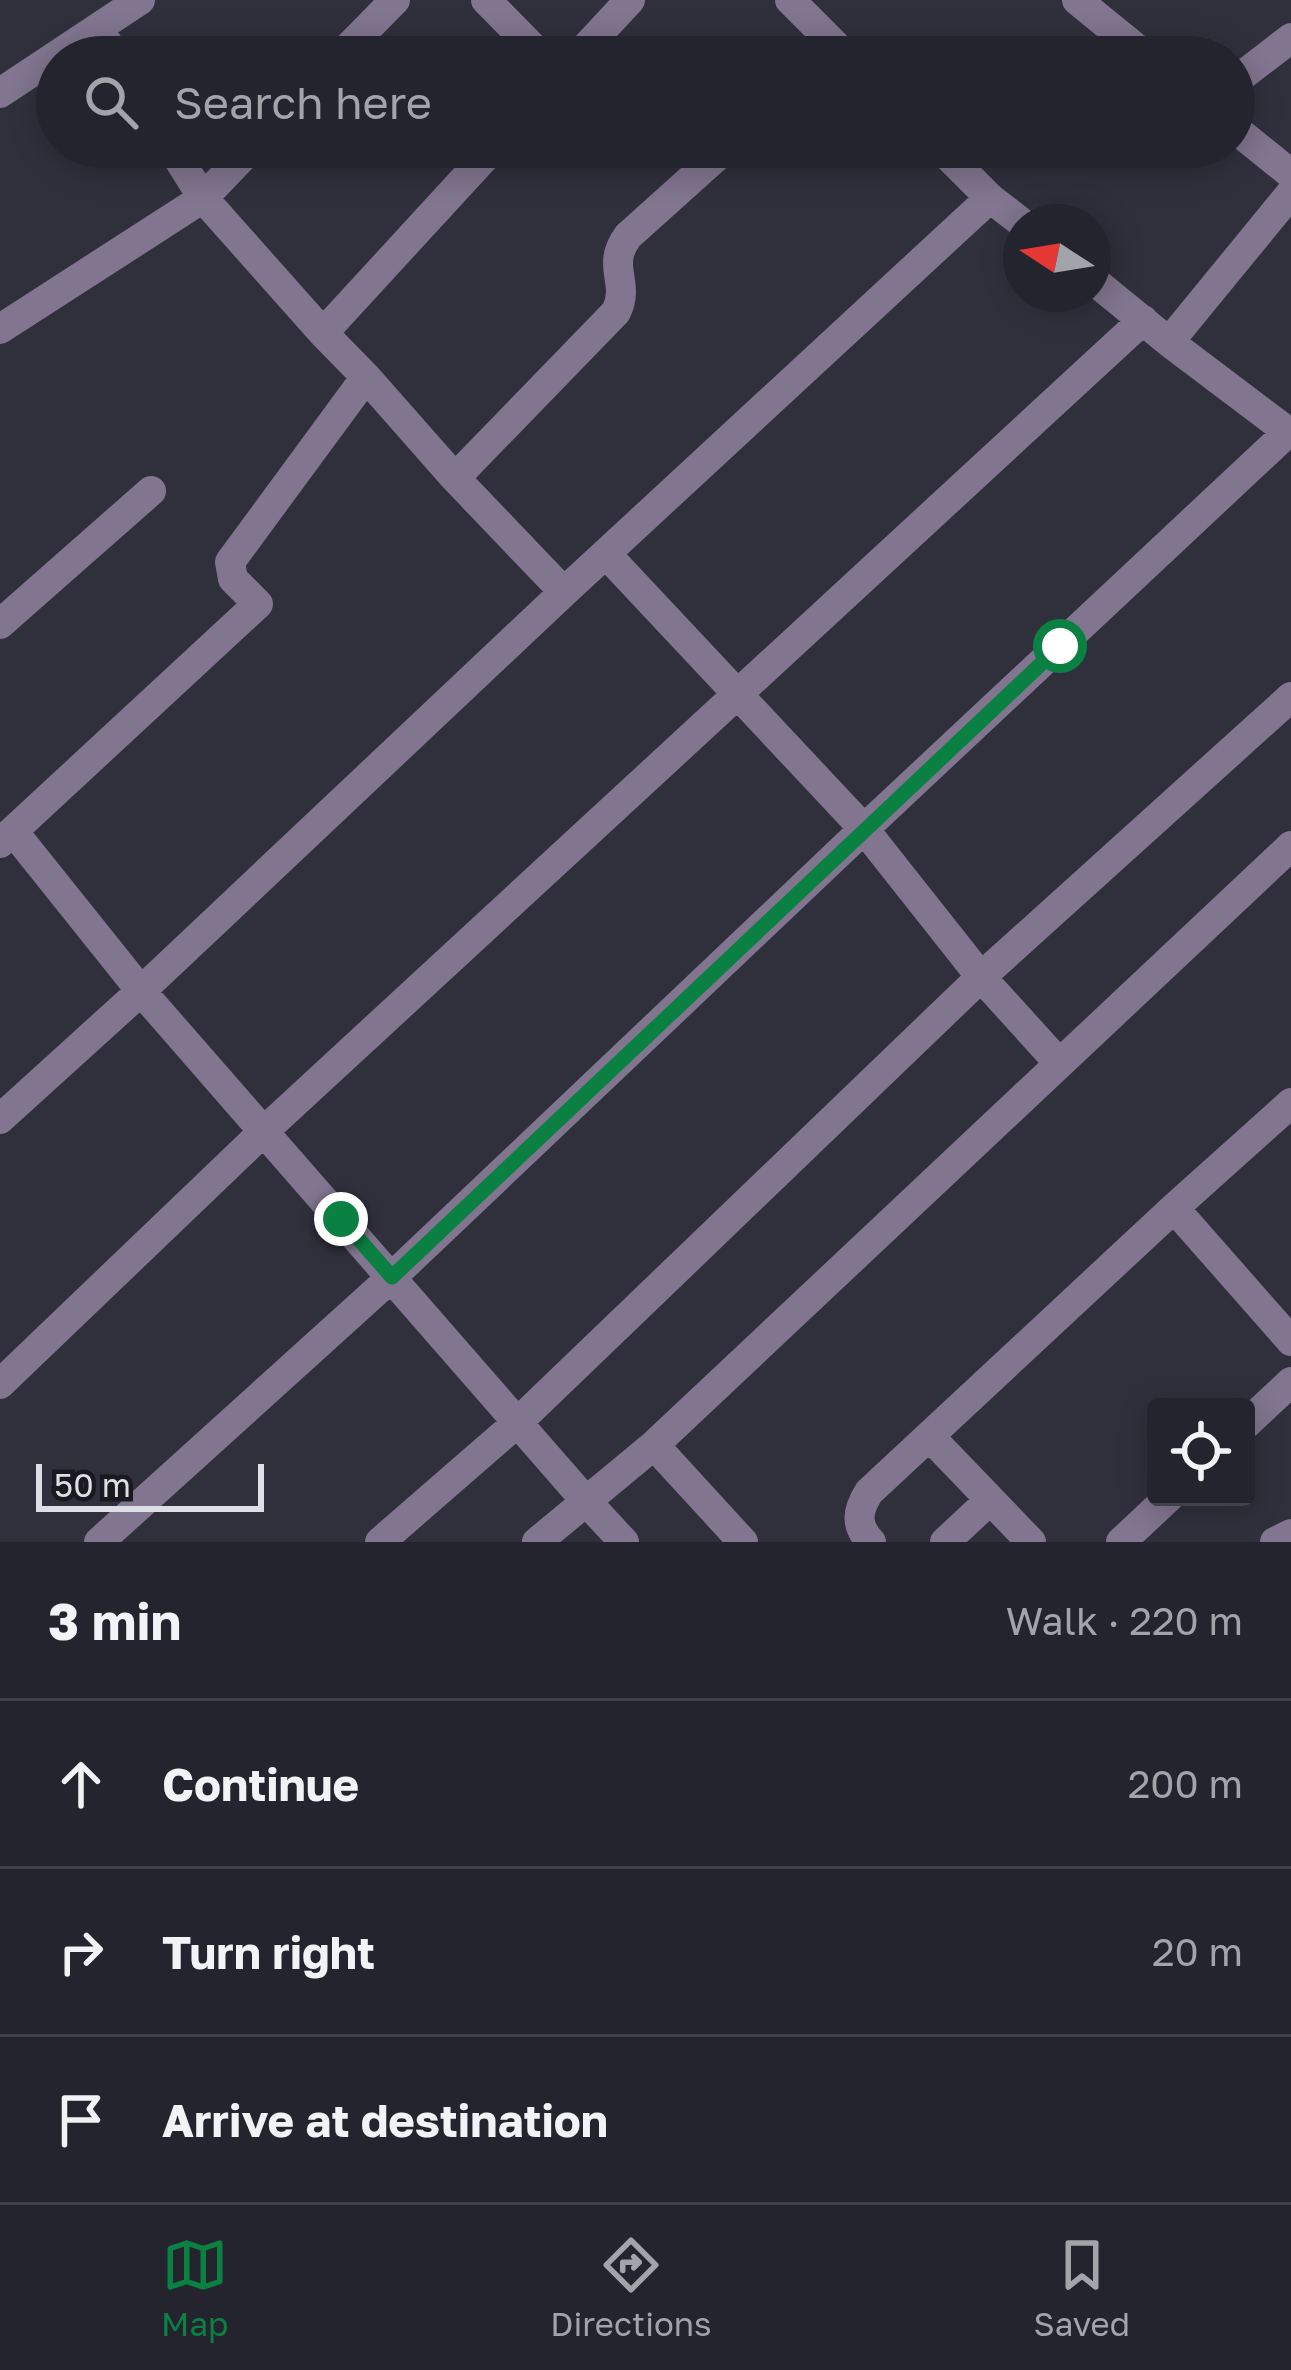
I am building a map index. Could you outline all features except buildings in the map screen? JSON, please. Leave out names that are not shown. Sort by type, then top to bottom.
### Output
[{"type":"street","points":[[86,36],[140,0]]},
{"type":"street","points":[[359,36],[394,0]]},
{"type":"street","points":[[486,0],[521,36]]},
{"type":"street","points":[[597,36],[630,0]]},
{"type":"street","points":[[790,0],[821,36]]},
{"type":"street","points":[[1077,0],[1121,36]]},
{"type":"street","points":[[98,28],[103,36]]},
{"type":"street","points":[[1255,66],[1291,38]]},
{"type":"street","points":[[0,94],[36,70]]},
{"type":"street","points":[[1255,145],[1291,174]]},
{"type":"street","points":[[184,168],[203,198],[323,334],[564,592]]},
{"type":"street","points":[[0,329],[203,198],[232,168]]},
{"type":"street","points":[[323,334],[475,168]]},
{"type":"street","points":[[455,478],[616,312],[622,296],[618,249],[704,168]]},
{"type":"street","points":[[960,168],[1003,208]]},
{"type":"street","points":[[1169,342],[1291,193]]},
{"type":"street","points":[[0,1119],[990,198]]},
{"type":"street","points":[[98,1542],[392,1277],[863,829],[1290,433],[1111,294]]},
{"type":"street","points":[[0,1384],[263,1132],[1143,320]]},
{"type":"street","points":[[366,377],[230,562],[233,579],[258,604],[7,837],[625,1542]]},
{"type":"street","points":[[0,624],[151,491]]},
{"type":"street","points":[[607,555],[863,829],[981,977],[1058,1063]]},
{"type":"street","points":[[380,1542],[518,1422],[981,977],[1291,697]]},
{"type":"street","points":[[536,1542],[654,1445],[1291,846]]},
{"type":"street","points":[[871,1542],[858,1521],[859,1507],[868,1492],[1291,1103]]},
{"type":"street","points":[[1174,1208],[1291,1341]]},
{"type":"street","points":[[1255,1416],[1291,1382]]},
{"type":"street","points":[[930,1437],[1031,1542]]},
{"type":"street","points":[[654,1445],[743,1542]]},
{"type":"street","points":[[945,1542],[990,1500]]},
{"type":"street","points":[[1121,1542],[1159,1506]]},
{"type":"street","points":[[1275,1542],[1291,1534]]},
{"type":"route","points":[[341,1219],[392,1277],[1060,646]]}]
